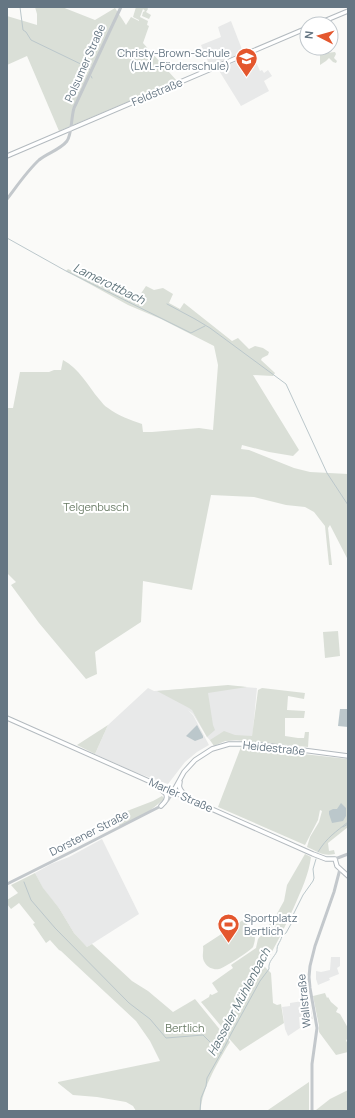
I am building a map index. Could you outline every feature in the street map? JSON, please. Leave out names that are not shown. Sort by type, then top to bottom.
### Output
[{"type":"main road","points":[[336,16],[348,11]]},
{"type":"main road","name":"Feldstraße","points":[[7,156],[299,31]]},
{"type":"main road","name":"Marler Straße","points":[[7,718],[320,857],[335,859]]},
{"type":"main road","name":"Heidestraße","points":[[173,792],[184,772],[195,760],[206,752],[221,746],[232,744],[264,745],[348,756]]},
{"type":"main road","points":[[184,772],[179,785],[180,790],[197,802]]},
{"type":"main road","points":[[151,782],[166,794],[167,798],[162,806]]},
{"type":"main road","points":[[335,859],[336,865],[348,876]]},
{"type":"street","name":"Polsumer Straße","points":[[7,199],[38,160],[63,145],[70,136],[74,108],[121,7]]},
{"type":"street","name":"Dorstener Straße","points":[[7,884],[162,806],[173,792]]},
{"type":"street","points":[[335,859],[348,854]]},
{"type":"street","name":"Wallstraße","points":[[312,1111],[312,1064],[317,1028],[310,990],[310,966],[314,946],[334,892],[340,869]]},
{"type":"shaded area","points":[[231,21],[243,52],[210,66],[201,45],[221,37],[218,27]]},
{"type":"shaded area","name":"Christy-Brown-Schule (LWL-Förderschule)","points":[[253,55],[260,71],[262,70],[264,73],[268,70],[272,76],[264,81],[269,91],[241,106],[218,69]]},
{"type":"shaded area","points":[[234,686],[257,688],[252,740],[225,741],[214,745],[207,737],[193,714],[188,710],[193,715],[209,745],[197,752],[185,762],[168,784],[137,773],[95,754],[108,725],[148,688],[154,691]]},
{"type":"shaded area","points":[[340,709],[348,709],[348,727],[338,726]]},
{"type":"shaded area","points":[[197,725],[203,738],[195,741],[186,736]]},
{"type":"shaded area","points":[[341,803],[346,808],[346,816],[343,821],[332,823],[329,811],[337,809]]},
{"type":"shaded area","points":[[102,839],[139,914],[87,947],[74,933],[59,908],[43,889],[35,873]]},
{"type":"shaded area","points":[[331,957],[340,957],[340,966],[337,968],[339,974],[318,985],[316,971],[321,972],[330,970]]},
{"type":"shaded area","points":[[309,1000],[313,1019],[307,1020],[299,1017],[300,1028],[288,1036],[285,1029],[282,1007],[290,1006],[290,1003]]},
{"type":"green space","points":[[35,7],[62,7],[95,20],[115,8],[126,25],[131,17],[139,21],[133,17],[136,7],[147,7],[148,9],[146,12],[151,15],[149,19],[142,16],[143,12],[145,11],[143,9],[140,17],[148,21],[147,25],[149,26],[143,43],[177,81],[59,131],[27,56],[7,65],[7,16],[37,25],[37,14]]},
{"type":"green space","points":[[320,56],[335,56],[334,58],[337,61],[336,63],[329,58],[320,65]]},
{"type":"green space","name":"Telgenbusch","points":[[68,269],[136,301],[146,286],[154,290],[163,288],[173,294],[169,303],[180,309],[184,303],[232,341],[238,338],[249,349],[255,346],[263,348],[269,352],[268,355],[261,360],[275,373],[273,376],[253,375],[299,450],[293,456],[242,445],[241,449],[249,450],[294,468],[310,472],[348,474],[348,560],[330,525],[328,528],[332,565],[329,565],[325,526],[314,512],[305,507],[286,505],[254,497],[211,495],[192,590],[143,581],[141,622],[95,652],[97,674],[86,679],[39,623],[11,585],[16,582],[7,573],[7,408],[13,408],[20,372],[49,372],[61,370],[63,360],[79,372],[105,406],[120,416],[142,424],[143,432],[199,428],[213,430],[218,365],[214,346],[161,319],[128,305],[66,271]]},
{"type":"green space","points":[[338,631],[340,656],[325,658],[323,632]]},
{"type":"green space","points":[[228,685],[247,687],[208,693],[215,730],[207,737],[192,710],[157,691]]},
{"type":"green space","points":[[262,688],[305,693],[304,699],[288,696],[287,710],[305,711],[304,718],[285,718],[285,736],[304,738],[305,732],[309,732],[308,747],[236,740],[225,741],[214,746],[210,740],[224,731],[235,735],[252,736],[258,690]]},
{"type":"green space","points":[[108,725],[95,754],[77,745]]},
{"type":"green space","points":[[241,747],[348,759],[348,827],[328,843],[329,851],[334,850],[335,854],[327,855],[307,847],[310,837],[319,822],[322,811],[320,810],[318,820],[305,845],[218,807]]},
{"type":"green space","points":[[162,796],[164,798],[163,800],[147,813],[120,827],[114,816]]},
{"type":"green space","points":[[305,854],[311,857],[304,882],[287,922],[264,966],[271,973],[273,1003],[277,1005],[281,1004],[284,1023],[240,1051],[201,1002],[209,997],[210,994],[212,995],[218,992],[212,983],[233,968],[231,965],[256,948],[258,939],[274,919],[284,901],[287,885]]},
{"type":"green space","name":"Bertlich","points":[[35,873],[43,888],[59,908],[74,933],[87,947],[92,944],[132,981],[148,991],[173,1012],[195,999],[230,1042],[207,1085],[201,1111],[136,1111],[133,1106],[126,1102],[73,1095],[58,1083],[160,1061],[150,1041],[136,1021],[50,940],[46,943],[33,924],[35,923],[19,903],[11,909],[7,904],[7,900],[18,893],[11,885]]},
{"type":"green space","name":"Sportplatz Bertlich","points":[[243,920],[254,935],[255,940],[253,947],[222,968],[215,969],[208,966],[203,959],[203,946]]},
{"type":"green space","points":[[325,993],[327,998],[328,997],[338,1008],[336,1012],[340,1014],[348,1028],[348,1039],[346,1040],[348,1052],[336,1055],[319,1032],[313,996]]},
{"type":"green space","points":[[309,1082],[309,1111],[265,1111],[268,1110]]},
{"type":"green space","points":[[348,1090],[348,1111],[316,1111],[330,1099]]},
{"type":"waterway","points":[[20,7],[23,30],[31,40],[89,68],[90,70]]},
{"type":"waterway","name":"Lamerottbach","points":[[7,238],[66,271],[191,333],[205,326]]},
{"type":"waterway","points":[[167,304],[210,328],[286,384],[327,473],[348,505]]},
{"type":"waterway","points":[[318,852],[328,839],[348,822]]},
{"type":"waterway","points":[[343,827],[348,824]]},
{"type":"waterway","name":"Hasseler Mühlenbach","points":[[200,1111],[201,1098],[206,1086],[207,1078],[260,981],[269,969],[269,964],[277,951],[282,936],[286,933],[303,895],[313,881],[313,869],[316,859]]},
{"type":"waterway","points":[[24,882],[31,900],[55,928],[129,1003],[150,1019],[166,1038],[203,1035],[221,1053]]},
{"type":"place","name":"Christy-Brown-Schule (LWL-Förderschule)","points":[[246,78]]},
{"type":"place","name":"Sportplatz Bertlich","points":[[229,944]]}]
